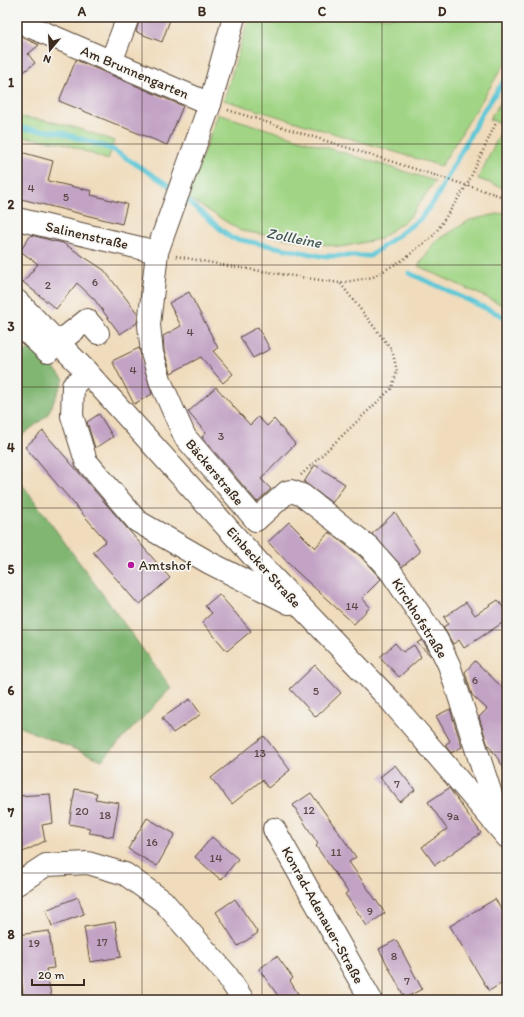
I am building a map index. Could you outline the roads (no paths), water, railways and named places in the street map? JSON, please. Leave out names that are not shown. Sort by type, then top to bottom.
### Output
[{"type":"street","points":[[111,62],[128,17]]},
{"type":"street","name":"Bäckerstraße","points":[[234,17],[210,104],[157,252],[149,325],[152,353],[161,383],[185,437],[256,520]]},
{"type":"street","name":"Am Brunnengarten","points":[[17,21],[210,104]]},
{"type":"street","name":"Salinenstraße","points":[[17,219],[157,252]]},
{"type":"street","name":"Einbecker Straße","points":[[17,301],[87,372],[303,610],[390,700],[505,833]]},
{"type":"street","points":[[58,343],[87,320],[98,333]]},
{"type":"street","points":[[17,326],[30,335],[69,372],[87,372]]},
{"type":"street","points":[[87,372],[73,386],[72,416],[86,461],[137,520],[210,563],[303,610]]},
{"type":"street","name":"Kirchhofstraße","points":[[256,520],[287,492],[291,491],[302,495],[369,547],[391,572],[437,640],[449,664],[505,833]]},
{"type":"street","points":[[248,549],[256,520]]},
{"type":"street","name":"Konrad-Adenauer-Straße","points":[[274,829],[371,1000]]},
{"type":"street","points":[[17,884],[46,866],[88,862],[125,874],[163,901],[226,974],[243,1000]]},
{"type":"waterway","name":"Zollleine","points":[[182,196],[231,238],[321,256],[370,256],[420,219],[435,200],[482,113],[507,77]]},
{"type":"waterway","name":"Zollleine","points":[[17,128],[59,132],[112,149],[173,188]]},
{"type":"waterway","points":[[409,273],[507,318]]},
{"type":"place","name":"Amtshof","points":[[131,565]]}]
